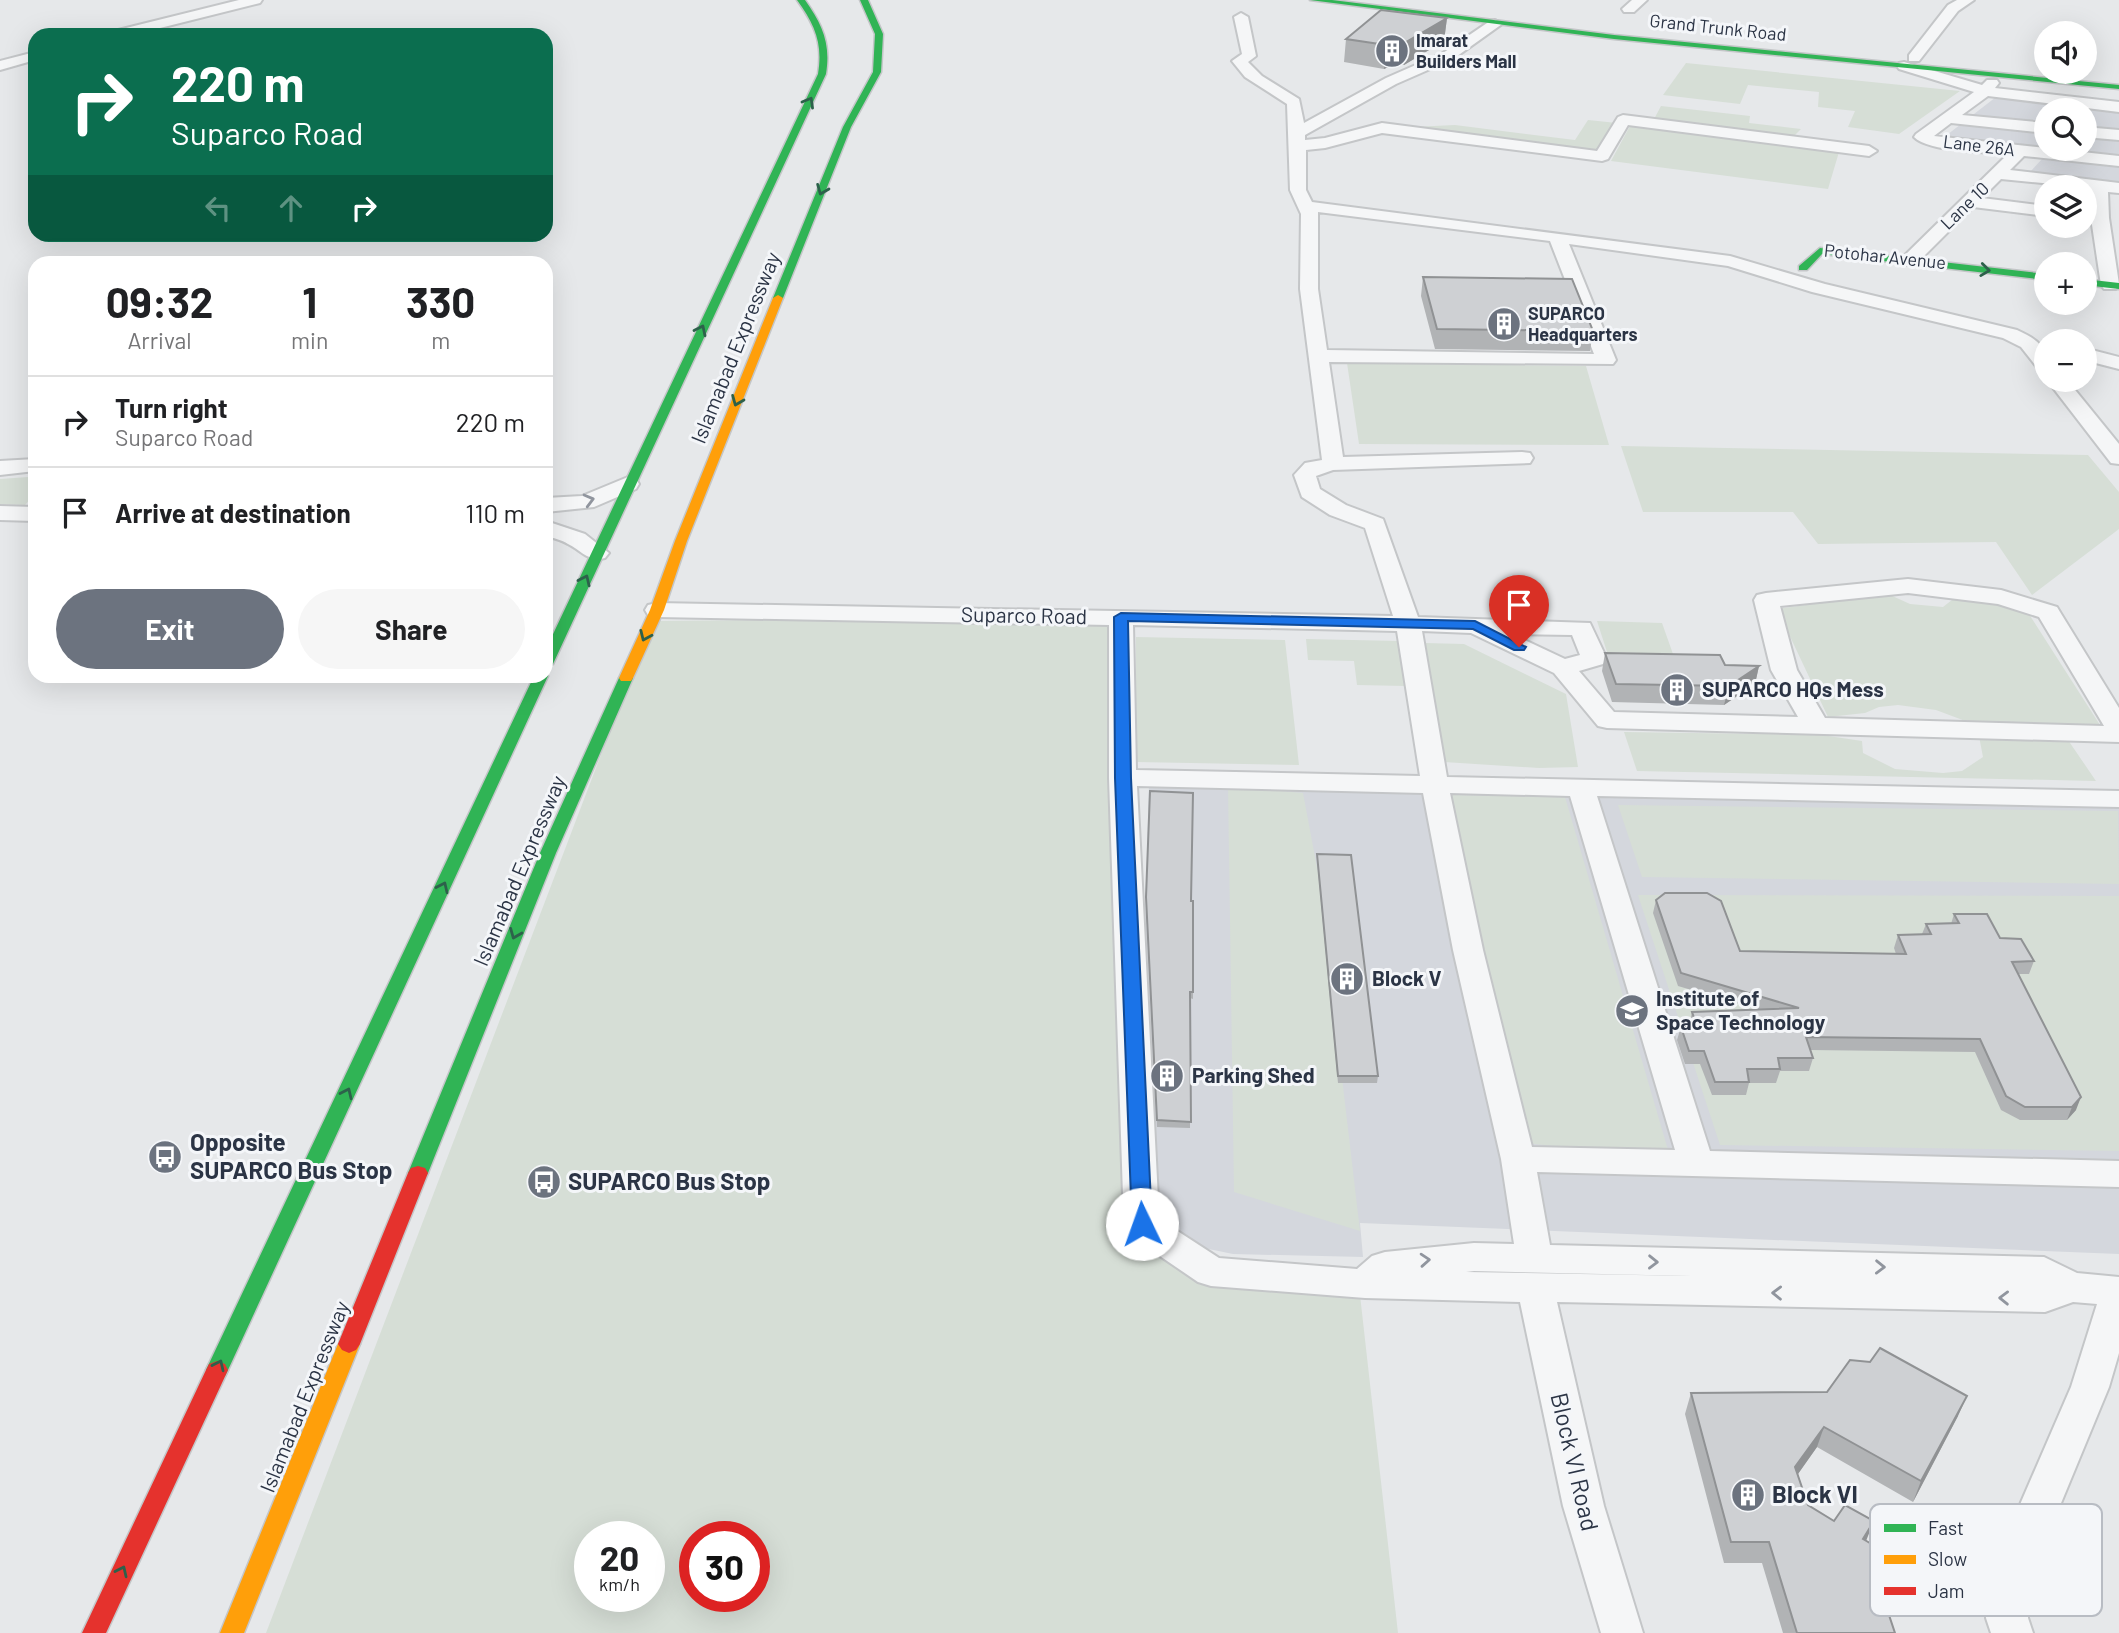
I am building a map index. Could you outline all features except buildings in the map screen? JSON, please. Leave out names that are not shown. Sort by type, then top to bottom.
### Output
[{"type":"main road","name":"Islamabad Expressway","points":[[553,649],[799,120],[815,92],[826,63],[820,29],[813,12],[801,0]]},
{"type":"main road","name":"Islamabad Expressway","points":[[232,1633],[548,853],[657,610],[681,541],[848,127],[877,72],[879,34],[864,0]]},
{"type":"main road","name":"Grand Trunk Road","points":[[1314,0],[1495,24],[1909,62],[2034,69]]},
{"type":"main road","name":"Grand Trunk Road","points":[[1377,0],[2119,88]]},
{"type":"main road","points":[[2097,75],[2119,77]]},
{"type":"main road","points":[[848,90],[848,127]]},
{"type":"main road","name":"Potohar Avenue","points":[[1830,271],[1803,268],[1820,251],[2034,276]]},
{"type":"main road","points":[[2097,283],[2115,285]]},
{"type":"main road","points":[[2097,299],[2119,302]]},
{"type":"main road","points":[[93,1633],[538,683]]},
{"type":"street","points":[[142,28],[255,0]]},
{"type":"street","points":[[1967,0],[1953,8],[1909,62],[1984,91],[2119,107]]},
{"type":"street","points":[[1241,17],[1249,56],[1239,61],[1248,74],[1294,102],[1298,190],[1310,214],[1309,289],[1333,464],[1522,458]]},
{"type":"street","points":[[1297,140],[1391,81],[1448,56],[1495,24]]},
{"type":"street","points":[[0,66],[28,58]]},
{"type":"street","points":[[1946,118],[1997,81],[2030,78]]},
{"type":"street","points":[[1946,118],[2034,127]]},
{"type":"street","name":"Lane 26A","points":[[1946,118],[1922,137],[1939,142],[2119,162]]},
{"type":"street","points":[[1297,140],[1325,143],[1382,128],[1602,156],[1623,120],[1869,151]]},
{"type":"street","points":[[2097,133],[2119,135]]},
{"type":"street","name":"Lane 10","points":[[1909,261],[2020,151]]},
{"type":"street","points":[[1998,174],[2119,188]]},
{"type":"street","points":[[2097,195],[2099,186]]},
{"type":"street","points":[[1970,202],[2034,210]]},
{"type":"street","points":[[1307,206],[1730,261],[1819,288],[2034,341]]},
{"type":"street","points":[[2097,232],[2115,285]]},
{"type":"street","points":[[1318,356],[1606,360],[1556,237]]},
{"type":"street","points":[[2010,334],[2028,343],[2034,351]]},
{"type":"street","points":[[2097,357],[2119,363]]},
{"type":"street","points":[[2067,392],[2119,458]]},
{"type":"street","name":"Block VI Road","points":[[1333,464],[1314,468],[1305,475],[1310,492],[1338,510],[1375,524],[1408,624],[1434,785],[1468,950],[1518,1159],[1533,1274],[1580,1497],[1599,1570],[1622,1633]]},
{"type":"street","points":[[0,468],[28,466]]},
{"type":"street","points":[[553,504],[586,502],[628,484]]},
{"type":"street","points":[[0,513],[28,514]]},
{"type":"street","points":[[553,530],[577,539],[597,553]]},
{"type":"street","points":[[1816,726],[1784,670],[1766,600],[1908,586],[2001,597],[2048,612],[2119,732]]},
{"type":"street","name":"Suparco Road","points":[[657,610],[1121,617],[1475,625],[1581,628],[1594,660],[1563,668],[1475,625]]},
{"type":"street","points":[[1121,617],[1123,778],[1142,1224],[1211,1272],[1364,1284],[1533,1274],[2045,1298],[2070,1287],[2118,1291],[2090,1387],[2040,1504]]},
{"type":"street","points":[[1563,668],[1607,720],[2119,732]]},
{"type":"street","points":[[1123,778],[2119,799]]},
{"type":"street","points":[[1581,788],[1697,1165]]},
{"type":"street","points":[[1518,1159],[2119,1174]]},
{"type":"street","points":[[2007,1616],[2012,1633]]},
{"type":"shaded area","points":[[1686,63],[1960,91],[1899,134],[1848,127],[1855,111],[1818,107],[1819,92],[1748,85],[1740,104],[1663,95]]},
{"type":"shaded area","points":[[1996,97],[2034,101],[2034,157],[1943,138]]},
{"type":"shaded area","points":[[1661,106],[1750,116],[1749,123],[1801,129],[1793,137],[1653,121]]},
{"type":"shaded area","points":[[2097,108],[2119,110],[2119,182],[2097,180],[2097,175],[2030,172],[2040,161],[2097,161]]},
{"type":"shaded area","points":[[1588,120],[1617,123],[1597,153],[1392,128],[1455,125],[1575,140]]},
{"type":"shaded area","points":[[1630,126],[1839,152],[1828,189],[1611,161]]},
{"type":"shaded area","points":[[1347,363],[1586,366],[1609,445],[1359,444]]},
{"type":"shaded area","points":[[1621,446],[2088,455],[2119,492],[2119,529],[2032,595],[1996,542],[1818,544],[1793,512],[1643,512]]},
{"type":"shaded area","points":[[28,477],[28,502],[25,505],[0,504],[0,479]]},
{"type":"shaded area","points":[[1888,594],[1910,604],[1943,607],[1957,596],[2027,611],[2100,725],[1968,722],[1936,710],[1898,705],[1879,707],[1865,713],[1828,717],[1777,609]]},
{"type":"shaded area","points":[[1121,617],[1136,1241],[1215,1287],[1360,1295],[1398,1633],[266,1633],[652,621]]},
{"type":"shaded area","points":[[1597,621],[1662,623],[1673,654],[1607,652]]},
{"type":"shaded area","points":[[1136,637],[1285,640],[1299,765],[1136,762]]},
{"type":"shaded area","points":[[1306,639],[1399,641],[1406,686],[1357,685],[1354,661],[1308,660]]},
{"type":"shaded area","points":[[1424,643],[1464,644],[1566,694],[1578,767],[1539,768],[1444,762]]},
{"type":"shaded area","points":[[1624,732],[1822,735],[1862,741],[1863,753],[1895,769],[1943,773],[1962,771],[1983,757],[1979,736],[2068,740],[2096,781],[1637,771]]},
{"type":"shaded area","name":"Institute of Space Technology","points":[[1149,784],[2119,802],[2119,1254],[1360,1223],[1363,1257],[1233,1254],[1199,1247],[1170,1232],[1157,1202],[1143,997]]},
{"type":"shaded area","points":[[1228,786],[1303,793],[1318,873],[1360,1231],[1234,1192]]},
{"type":"shaded area","points":[[1452,795],[1565,797],[1668,1150],[1615,1152],[1523,1143]]},
{"type":"shaded area","points":[[1618,805],[2118,811],[2119,884],[1642,877]]},
{"type":"shaded area","points":[[1638,895],[2119,896],[2119,1151],[1720,1145]]},
{"type":"traffic: fast","points":[[553,649],[822,74],[825,57],[823,39],[815,20],[801,0]]},
{"type":"traffic: fast","points":[[778,298],[847,127],[877,72],[879,34],[864,0]]},
{"type":"traffic: fast","points":[[1314,0],[1614,37],[2119,87]]},
{"type":"traffic: fast","points":[[1803,268],[1820,251],[2034,276]]},
{"type":"traffic: fast","points":[[2097,283],[2119,286]]},
{"type":"traffic: fast","points":[[418,1173],[548,853],[626,678]]},
{"type":"traffic: fast","points":[[217,1370],[538,683]]},
{"type":"traffic: slow","points":[[626,678],[657,610],[681,541],[778,298]]},
{"type":"traffic: slow","points":[[232,1633],[349,1344]]},
{"type":"traffic: jam","points":[[349,1344],[418,1173]]},
{"type":"traffic: jam","points":[[94,1633],[217,1370]]},
{"type":"place","name":"Imarat Builders Mall","points":[[1392,51]]},
{"type":"place","name":"SUPARCO Headquarters","points":[[1504,324]]},
{"type":"place","name":"SUPARCO HQs Mess","points":[[1677,690]]},
{"type":"place","name":"Block V","points":[[1347,979]]},
{"type":"place","name":"Institute of Space Technology","points":[[1632,1011]]},
{"type":"place","name":"Parking Shed","points":[[1167,1076]]},
{"type":"place","name":"Opposite SUPARCO Bus Stop","points":[[165,1157]]},
{"type":"place","name":"SUPARCO Bus Stop","points":[[544,1182]]},
{"type":"place","name":"Block VI","points":[[1748,1495]]},
{"type":"route","points":[[1142,1224],[1123,778],[1121,617],[1475,625],[1519,647]]}]
